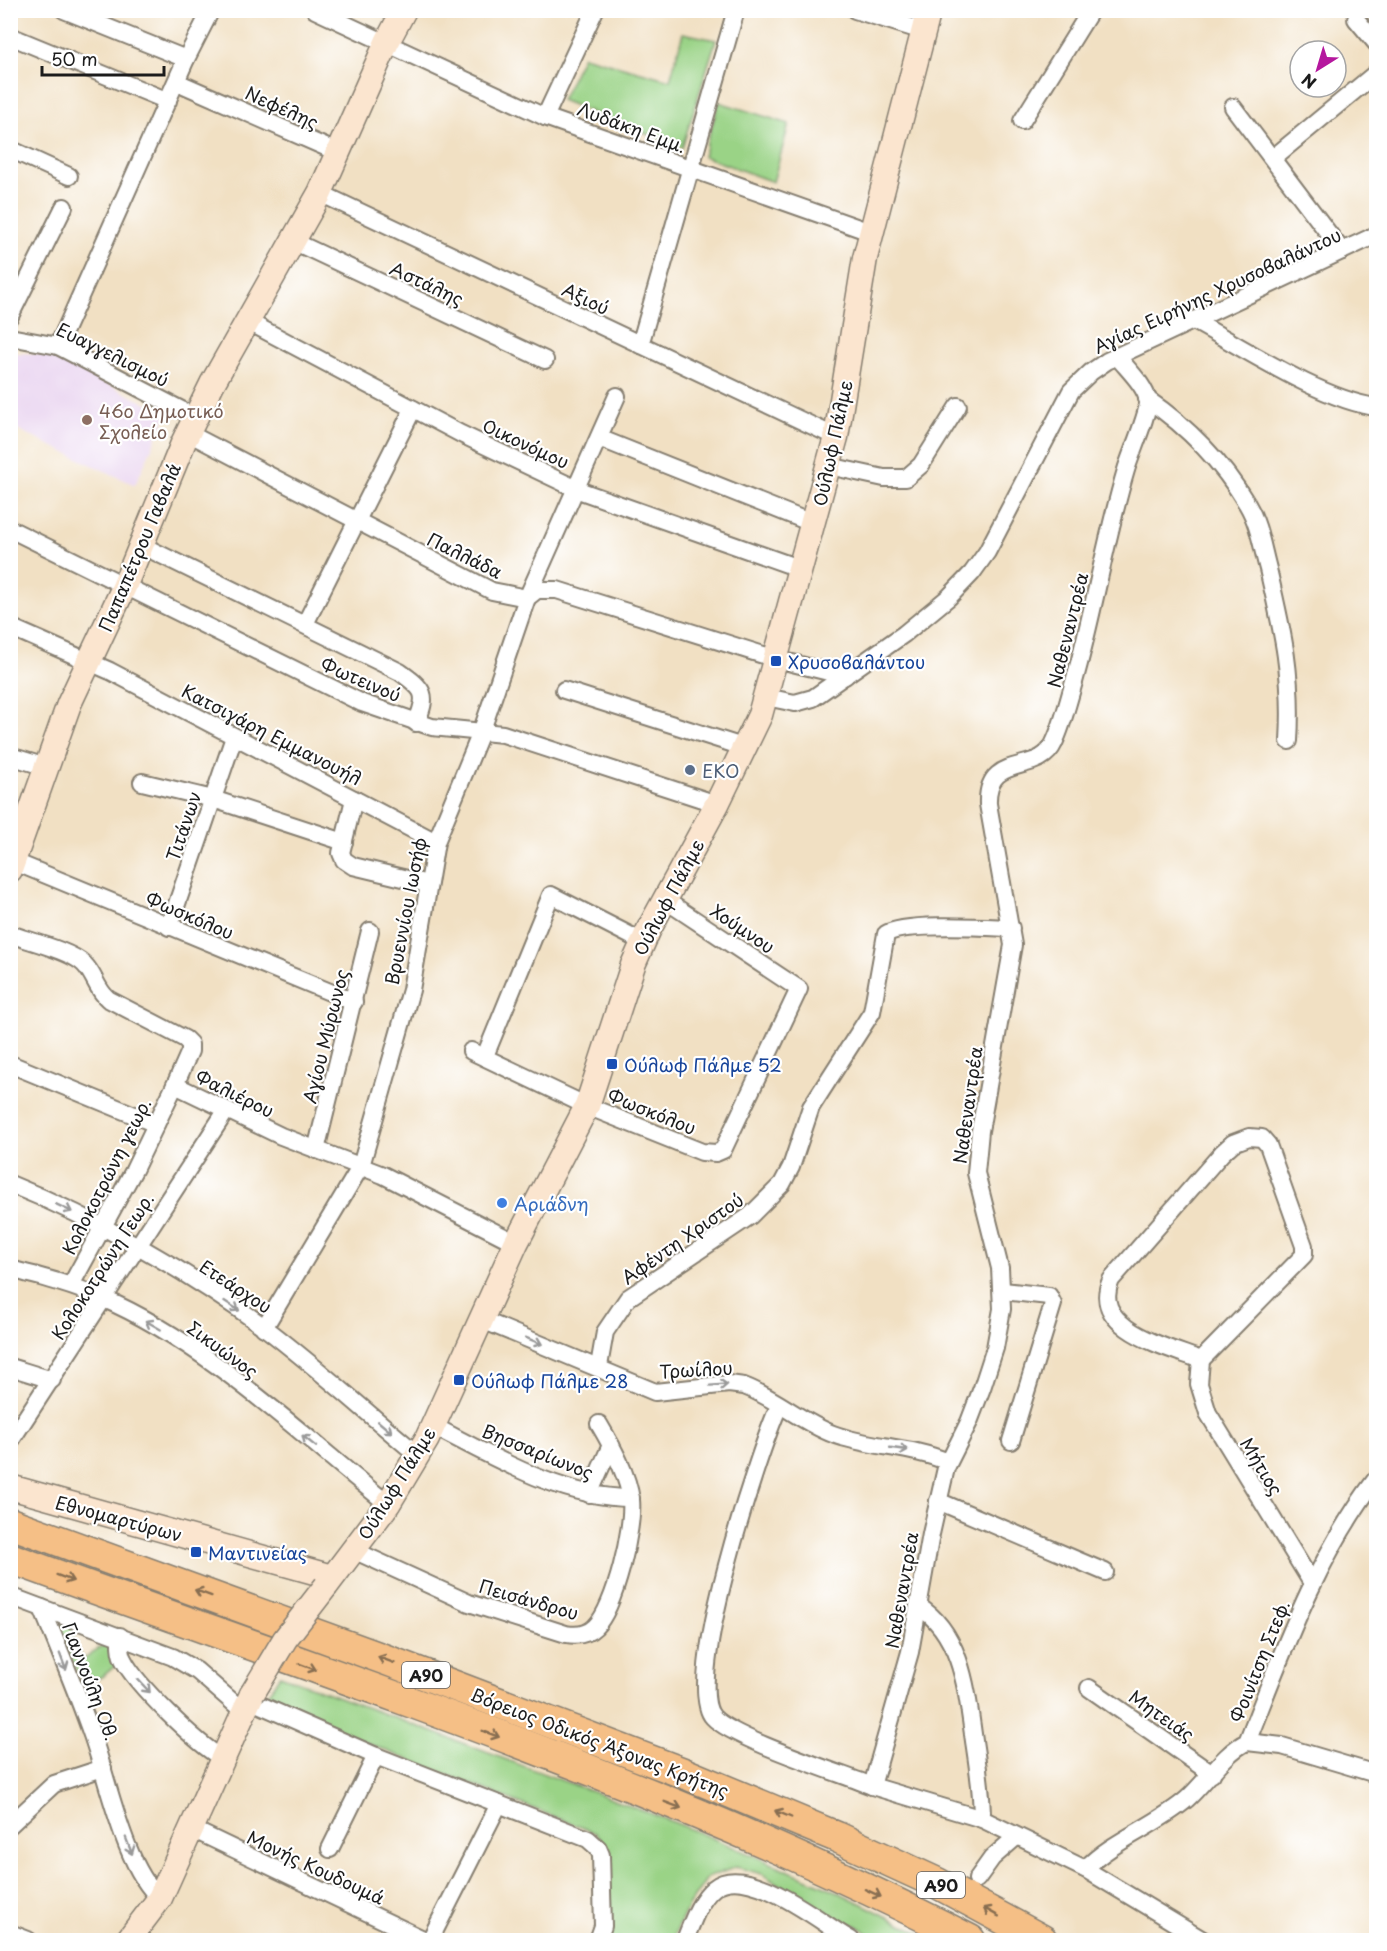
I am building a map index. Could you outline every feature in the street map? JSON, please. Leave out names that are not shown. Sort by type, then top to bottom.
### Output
[{"type":"highway","name":"Βόρειος Οδικός Άξονας Κρήτης","points":[[10,1522],[379,1657],[686,1774],[837,1837],[937,1883],[1042,1941]]},
{"type":"highway","name":"Βόρειος Οδικός Άξονας Κρήτης","points":[[10,1558],[487,1732],[686,1810],[820,1868],[970,1941]]},
{"type":"street","points":[[64,10],[186,59]]},
{"type":"street","points":[[58,346],[186,59],[211,10]]},
{"type":"street","name":"Λυδάκη Εμμ.","points":[[315,10],[545,117],[870,232]]},
{"type":"street","name":"Παπαπέτρου Γαβαλά","points":[[11,864],[69,704],[124,587],[191,425],[320,193],[387,42],[404,10]]},
{"type":"street","points":[[545,117],[595,10]]},
{"type":"street","points":[[640,345],[736,10]]},
{"type":"street","points":[[855,10],[926,21]]},
{"type":"street","points":[[1022,121],[1091,10]]},
{"type":"street","points":[[1356,18],[1377,43]]},
{"type":"street","name":"Ούλωφ Πάλμε","points":[[128,1941],[160,1898],[248,1702],[285,1639],[388,1504],[418,1455],[516,1243],[587,1106],[643,942],[746,748],[766,697],[829,466],[836,437],[870,232],[926,21]]},
{"type":"street","points":[[10,36],[168,101]]},
{"type":"street","points":[[1273,158],[1377,74]]},
{"type":"street","name":"Νεφέλης","points":[[177,82],[339,153]]},
{"type":"street","points":[[1233,107],[1342,251]]},
{"type":"street","points":[[10,149],[69,176]]},
{"type":"street","name":"Αξιού","points":[[320,193],[836,437]]},
{"type":"street","points":[[10,315],[64,207]]},
{"type":"street","name":"Αγίας Ειρήνης Χρυσοβαλάντου","points":[[766,697],[787,702],[806,701],[904,634],[949,597],[972,573],[987,552],[1071,391],[1091,372],[1117,356],[1192,320],[1377,235]]},
{"type":"street","name":"Αστάλης","points":[[293,241],[544,360]]},
{"type":"street","points":[[1192,320],[1320,389],[1354,403],[1377,407]]},
{"type":"street","name":"Οικονόμου","points":[[247,321],[413,409],[577,489],[801,569]]},
{"type":"street","name":"Ευαγγελισμού","points":[[10,338],[58,346],[191,425]]},
{"type":"street","points":[[1117,356],[1148,399],[1174,417],[1233,481],[1255,519],[1288,660],[1289,741]]},
{"type":"street","name":"Βρυεννίου Ιωσήφ","points":[[264,1328],[361,1166],[408,999],[422,934],[436,843],[482,730],[527,598],[617,396]]},
{"type":"street","name":"Ναθεναντρέα","points":[[872,1786],[910,1652],[938,1502],[948,1462],[969,1422],[989,1367],[1000,1323],[1003,1291],[1000,1268],[978,1188],[976,1164],[1000,1007],[1013,954],[1011,928],[988,804],[988,789],[995,777],[1005,769],[1046,756],[1056,740],[1088,635],[1121,487],[1147,409],[1148,399]]},
{"type":"street","points":[[829,466],[884,478],[906,478],[921,465],[958,406]]},
{"type":"street","points":[[304,624],[413,409]]},
{"type":"street","name":"Παλλάδα","points":[[191,425],[356,520],[492,591],[527,598],[537,590],[558,590],[776,659],[845,676]]},
{"type":"street","points":[[599,438],[814,524]]},
{"type":"street","name":"Φωτεινού","points":[[10,529],[334,691],[416,723],[432,727],[482,730],[520,739],[717,804]]},
{"type":"street","points":[[141,545],[400,672],[417,684],[424,694],[423,706],[416,723]]},
{"type":"street","name":"Κατσιγάρη Εμμανουήλ","points":[[10,627],[89,661],[436,843]]},
{"type":"street","points":[[564,690],[746,748]]},
{"type":"street","name":"Τιτάνων","points":[[169,927],[234,737]]},
{"type":"street","points":[[10,756],[46,767]]},
{"type":"street","points":[[142,782],[213,799],[344,842]]},
{"type":"street","points":[[354,799],[342,857],[350,865],[428,884]]},
{"type":"street","name":"Φωσκόλου","points":[[11,864],[354,1002]]},
{"type":"street","name":"Φωσκόλου","points":[[643,942],[550,896],[478,1054],[587,1106],[702,1152]]},
{"type":"street","name":"Χούμνου","points":[[665,900],[799,989],[726,1146],[716,1153],[702,1152]]},
{"type":"street","name":"Αφέντη Χριστού","points":[[599,1366],[605,1332],[628,1298],[750,1216],[782,1184],[793,1160],[811,1107],[869,1019],[875,1003],[886,934],[902,929],[963,926],[1011,928]]},
{"type":"street","name":"Αγίου Μύρωνος","points":[[316,1150],[370,931]]},
{"type":"street","name":"Φαλιέρου","points":[[10,934],[77,958],[89,969],[100,993],[108,999],[185,1039],[190,1044],[190,1051],[175,1085],[226,1111],[316,1150],[361,1166],[516,1243]]},
{"type":"street","points":[[10,1064],[156,1124]]},
{"type":"street","name":"Κολοκοτρώνη γεωρ.","points":[[70,1285],[103,1227],[175,1085]]},
{"type":"street","name":"Κολοκοτρώνη Γεωρ.","points":[[10,1442],[226,1111]]},
{"type":"street","points":[[1260,1137],[1268,1144],[1304,1246],[1304,1255],[1201,1360],[1130,1331],[1115,1320],[1108,1305],[1106,1291],[1111,1280],[1222,1153],[1236,1142],[1260,1137]]},
{"type":"street","name":"Ετεάρχου","points":[[10,1184],[103,1227],[264,1328],[418,1455]]},
{"type":"street","name":"Σικυώνος","points":[[10,1269],[70,1285],[103,1298],[153,1324],[197,1353],[388,1504]]},
{"type":"street","points":[[1003,1291],[1049,1296],[1053,1304],[1011,1441]]},
{"type":"street","name":"Τρωίλου","points":[[480,1319],[599,1366],[655,1392],[737,1384],[755,1390],[779,1406],[833,1434],[868,1444],[935,1456],[948,1462]]},
{"type":"street","name":"Μήτιος","points":[[1201,1360],[1199,1384],[1208,1413],[1312,1583]]},
{"type":"street","points":[[10,1366],[52,1380]]},
{"type":"street","points":[[779,1406],[761,1450],[736,1530],[706,1673],[707,1707],[718,1721],[736,1732],[872,1786],[982,1819],[1085,1869],[1203,1941]]},
{"type":"street","name":"Πεισάνδρου","points":[[353,1550],[469,1603],[566,1634],[583,1634],[598,1624],[611,1596],[630,1538],[631,1498],[611,1445],[598,1424]]},
{"type":"street","name":"Βησσαρίωνος","points":[[433,1426],[505,1461],[589,1494],[631,1498]]},
{"type":"street","points":[[589,1494],[611,1445]]},
{"type":"street","name":"Φοινίτση Στεφ.","points":[[1085,1869],[1166,1815],[1212,1774],[1234,1749],[1247,1742],[1312,1583],[1340,1531],[1377,1479]]},
{"type":"street","name":"Εθνομαρτύρων","points":[[10,1487],[329,1581]]},
{"type":"street","points":[[938,1502],[1105,1572]]},
{"type":"street","points":[[10,1596],[186,1663],[248,1702],[594,1843],[600,1856],[602,1877],[603,1926],[598,1941]]},
{"type":"street","points":[[918,1606],[936,1621],[950,1643],[961,1668],[979,1773],[982,1819]]},
{"type":"street","name":"Γιαννούλη Οθ.","points":[[42,1608],[103,1768],[134,1859],[147,1886],[160,1898]]},
{"type":"street","points":[[120,1636],[122,1657],[129,1669],[192,1737],[222,1758]]},
{"type":"street","name":"Μητειάς","points":[[1089,1688],[1212,1774]]},
{"type":"street","points":[[1247,1742],[1282,1746],[1377,1774]]},
{"type":"street","points":[[330,1849],[376,1756]]},
{"type":"street","name":"Γιαννούλη Οθ.","points":[[10,1825],[54,1784],[103,1768]]},
{"type":"street","points":[[430,1941],[499,1804]]},
{"type":"street","name":"Μονής Κουδουμά","points":[[190,1828],[425,1941]]},
{"type":"street","points":[[977,1879],[992,1858],[1016,1837]]},
{"type":"street","points":[[685,1941],[710,1892],[720,1884],[733,1880],[759,1886],[851,1941]]},
{"type":"street","points":[[10,1933],[27,1941]]},
{"type":"shaded area","name":"46ο Δημοτικό Σχολείο","points":[[11,353],[48,354],[167,414],[135,485],[11,427]]},
{"type":"green space","points":[[683,33],[716,40],[682,148],[561,100],[583,56],[670,80]]},
{"type":"green space","points":[[719,102],[789,124],[773,182],[703,156]]},
{"type":"green space","points":[[60,1622],[79,1627],[71,1643],[83,1659],[105,1644],[121,1661],[103,1676],[83,1685],[57,1626]]},
{"type":"green space","points":[[280,1675],[681,1825],[834,1890],[934,1940],[876,1940],[858,1926],[834,1919],[762,1874],[736,1867],[707,1878],[688,1906],[672,1940],[605,1940],[601,1840],[596,1833],[384,1750],[265,1699]]},
{"type":"place","name":"46ο Δημοτικό Σχολείο","points":[[87,420]]},
{"type":"place","name":"Χρυσοβαλάντου","points":[[776,661]]},
{"type":"place","name":"EKO","points":[[690,770]]},
{"type":"place","name":"Ούλωφ Πάλμε 52","points":[[612,1064]]},
{"type":"place","name":"Αριάδνη","points":[[502,1203]]},
{"type":"place","name":"Ούλωφ Πάλμε 28","points":[[459,1380]]},
{"type":"place","name":"Μαντινείας","points":[[196,1552]]}]
